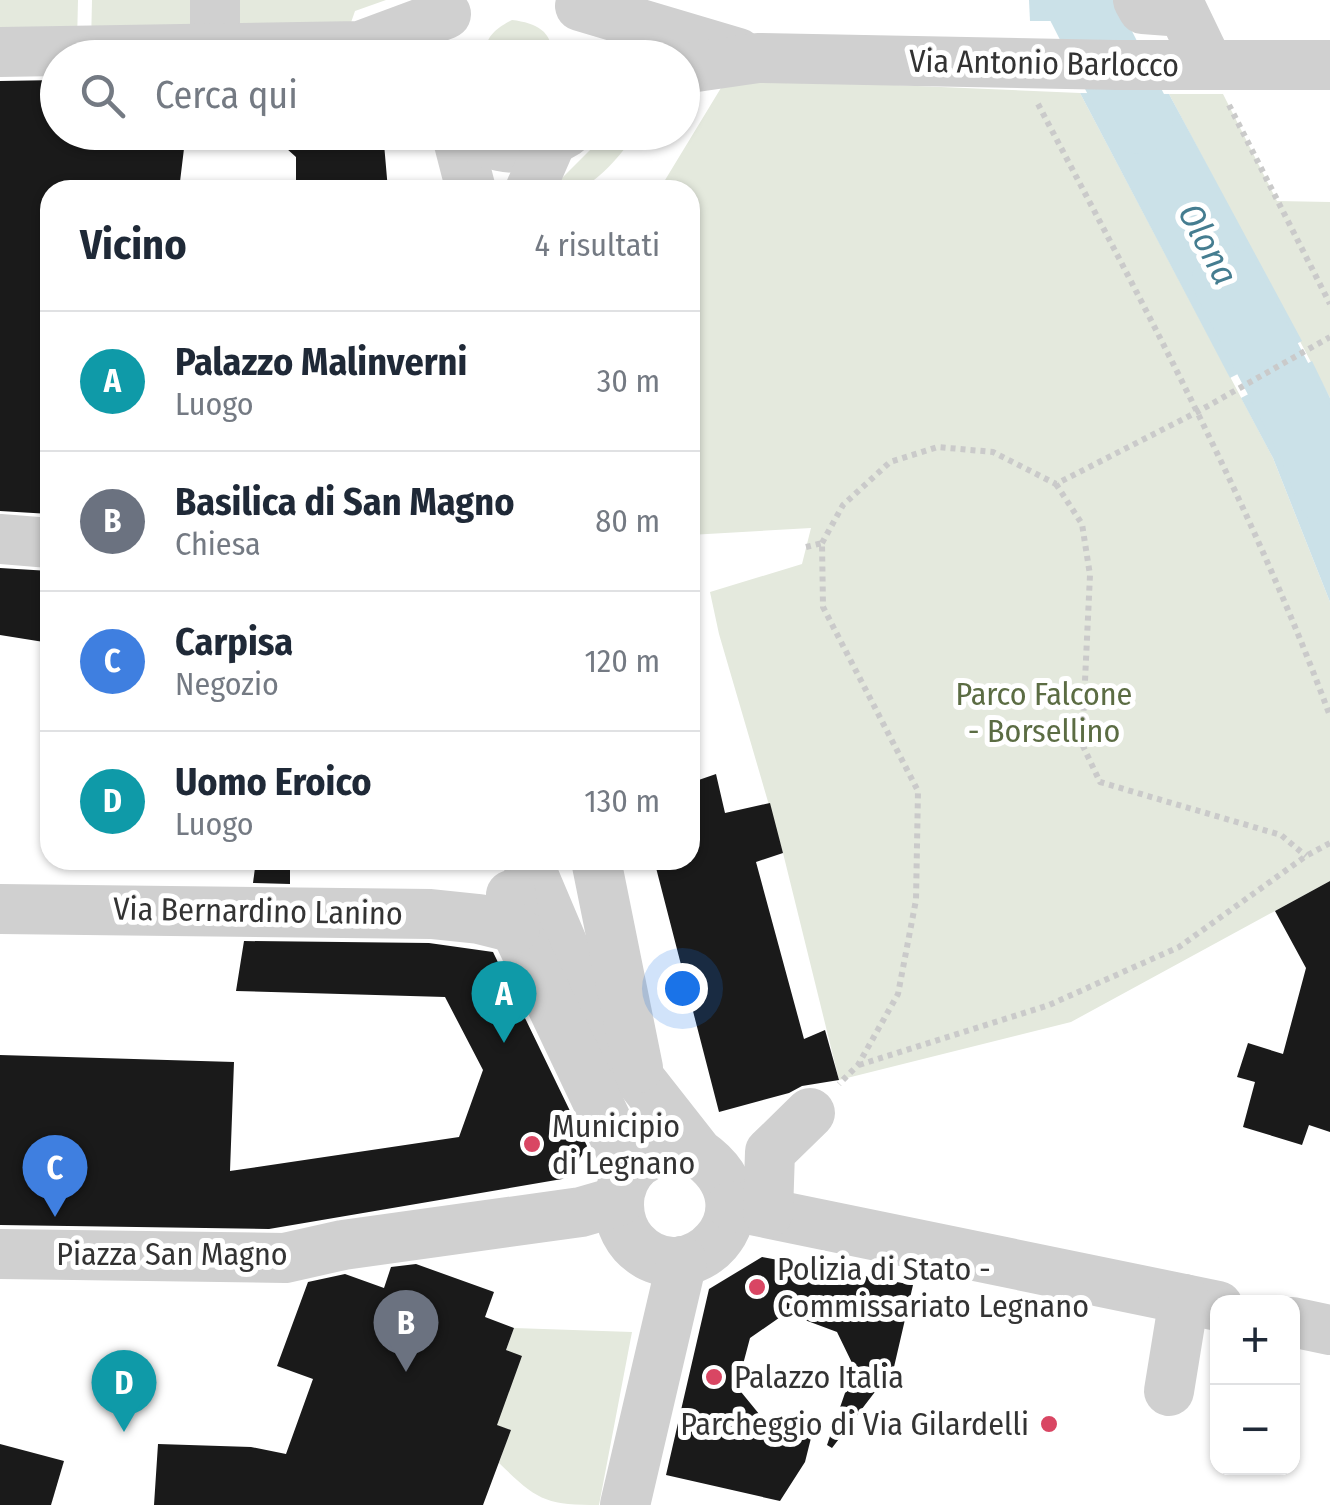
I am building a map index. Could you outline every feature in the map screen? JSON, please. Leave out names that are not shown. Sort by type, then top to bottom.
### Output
[{"type":"street","points":[[1138,0],[1142,9],[1183,12],[1185,64]]},
{"type":"street","points":[[577,3],[596,30],[598,40]]},
{"type":"street","name":"Via Antonio Barlocco","points":[[577,3],[699,40]]},
{"type":"street","points":[[396,40],[447,16]]},
{"type":"street","points":[[92,40],[215,24],[304,40]]},
{"type":"street","name":"Via Antonio Barlocco","points":[[700,40],[758,58]]},
{"type":"street","points":[[0,52],[40,47]]},
{"type":"street","name":"Via Antonio Barlocco","points":[[700,66],[758,58],[1034,64],[1330,64]]},
{"type":"street","points":[[460,150],[468,180]]},
{"type":"street","points":[[536,180],[552,150]]},
{"type":"street","points":[[0,539],[40,542]]},
{"type":"street","points":[[509,870],[515,928],[624,1185],[626,1233],[636,1246],[665,1260],[682,1261],[711,1249],[729,1222],[750,1209],[770,1152],[810,1113]]},
{"type":"street","points":[[531,870],[596,1022],[698,1153],[714,1164],[750,1209],[1201,1303],[1169,1391]]},
{"type":"street","points":[[598,870],[640,1078]]},
{"type":"street","name":"Via Bernardino Lanino","points":[[1,909],[431,914],[515,928]]},
{"type":"street","points":[[624,1185],[644,1157],[680,1148],[698,1153]]},
{"type":"street","name":"Piazza San Magno","points":[[0,1254],[285,1258],[343,1245],[581,1212],[624,1185]]},
{"type":"street","points":[[625,1505],[682,1261]]},
{"type":"street","points":[[1300,1324],[1330,1330]]},
{"type":"path","points":[[1034,64],[1199,412],[1310,661],[1330,716]]},
{"type":"path","points":[[1185,64],[1330,304]]},
{"type":"path","points":[[1056,484],[1199,412],[1330,337]]},
{"type":"path","points":[[810,1113],[858,1066],[898,994],[916,900],[918,791],[823,607],[822,542],[844,505],[890,462],[938,447],[993,452],[1056,484],[1082,524],[1090,574],[1082,744],[1100,782],[1280,835],[1306,856]]},
{"type":"path","points":[[806,547],[822,542]]},
{"type":"path","points":[[858,1066],[1049,1005],[1179,947],[1330,843]]},
{"type":"green space","points":[[0,0],[78,0],[77,40],[0,44]]},
{"type":"green space","points":[[92,0],[202,0],[201,40],[91,40]]},
{"type":"green space","points":[[224,0],[386,0],[355,11],[345,40],[224,40]]},
{"type":"green space","points":[[512,20],[529,23],[549,40],[488,40]]},
{"type":"green space","name":"Parco Falcone - Borsellino","points":[[727,78],[1080,93],[1273,458],[1330,602],[1330,881],[1071,1022],[839,1080],[783,853],[710,592],[802,564],[811,528],[700,534],[700,180],[665,180],[683,150],[700,150],[700,122]]},
{"type":"green space","points":[[1169,94],[1223,94],[1277,201],[1330,202],[1330,398]]},
{"type":"green space","points":[[590,150],[622,150],[594,180],[560,180]]},
{"type":"green space","points":[[514,1328],[632,1332],[599,1505],[566,1504],[543,1498],[499,1463],[510,1430],[479,1419],[522,1357],[506,1350]]},
{"type":"water","points":[[1029,0],[1121,0],[1131,21],[1030,21]]},
{"type":"water","points":[[1080,93],[1169,94],[1302,341],[1230,378]]},
{"type":"water","points":[[1312,361],[1330,398],[1330,602],[1273,458],[1241,398]]},
{"type":"building","points":[[40,80],[40,150],[184,150],[180,180],[40,180],[40,513],[0,511],[0,81]]},
{"type":"building","points":[[288,150],[385,150],[387,180],[296,180],[296,157]]},
{"type":"building","points":[[0,568],[40,570],[40,641],[0,635]]},
{"type":"building","points":[[716,774],[725,813],[770,803],[783,853],[756,862],[804,1039],[825,1030],[839,1080],[802,1086],[719,1112],[657,870],[700,870],[700,780]]},
{"type":"building","points":[[255,870],[290,870],[290,884],[253,883]]},
{"type":"building","points":[[1330,881],[1330,1132],[1309,1125],[1302,1145],[1243,1127],[1255,1082],[1237,1077],[1248,1043],[1283,1054],[1306,968],[1275,911]]},
{"type":"building","points":[[244,941],[429,943],[493,952],[587,1146],[568,1178],[269,1229],[0,1225],[0,1055],[234,1062],[230,1171],[459,1137],[483,1070],[445,997],[236,991]]},
{"type":"building","name":"Palazzo Italia","points":[[762,1257],[913,1285],[894,1367],[832,1448],[827,1445],[854,1367],[837,1332],[786,1313],[750,1338],[737,1387],[764,1420],[813,1430],[805,1462],[780,1501],[666,1475],[709,1289]]},
{"type":"building","points":[[416,1264],[494,1292],[485,1317],[514,1328],[506,1350],[522,1356],[497,1425],[511,1430],[483,1505],[154,1505],[158,1444],[251,1447],[286,1454],[313,1379],[277,1366],[308,1282],[345,1274],[384,1288],[391,1267]]},
{"type":"building","points":[[0,1444],[64,1461],[51,1505],[0,1505]]},
{"type":"waterway","name":"Olona","points":[[1078,0],[1139,120]]},
{"type":"waterway","name":"Olona","points":[[1226,279],[1311,442],[1330,492]]},
{"type":"place","name":"Palazzo Malinverni","points":[[504,1043]]},
{"type":"place","name":"Municipio di Legnano","points":[[532,1144]]},
{"type":"place","name":"Carpisa","points":[[55,1217]]},
{"type":"place","name":"Polizia di Stato - Commissariato Legnano","points":[[757,1287]]},
{"type":"place","name":"Basilica di San Magno","points":[[406,1372]]},
{"type":"place","name":"Palazzo Italia","points":[[714,1377]]},
{"type":"place","name":"Parcheggio di Via Gilardelli","points":[[1049,1424]]},
{"type":"place","name":"Uomo Eroico","points":[[124,1432]]}]
